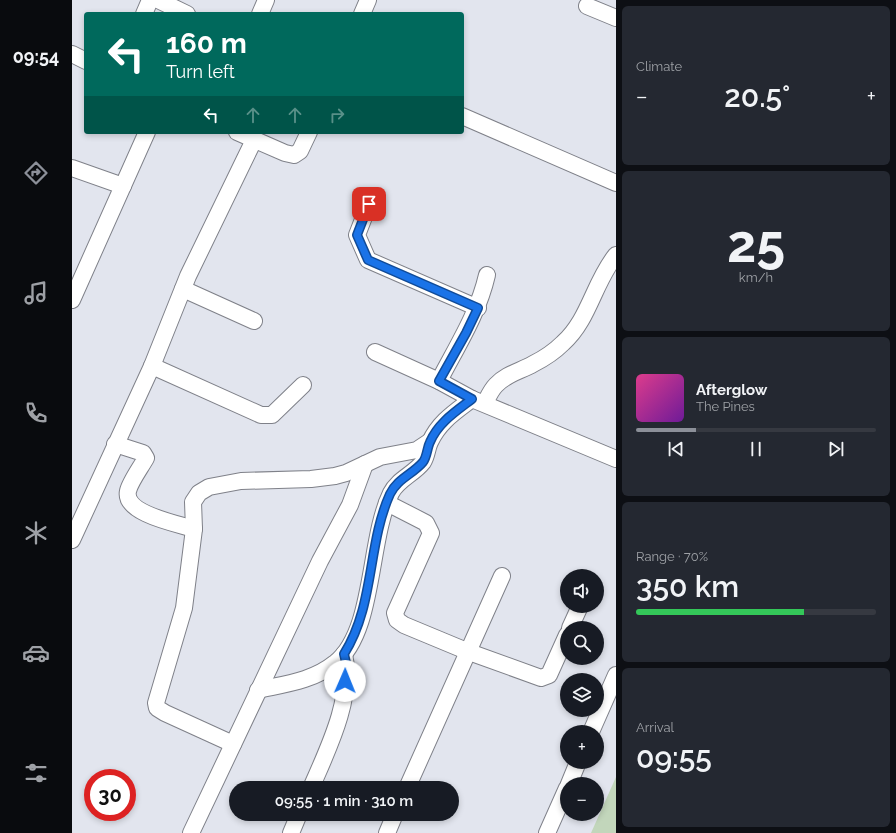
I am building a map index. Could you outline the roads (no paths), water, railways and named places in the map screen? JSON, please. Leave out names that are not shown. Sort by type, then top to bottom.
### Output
[{"type":"street","points":[[145,12],[150,0]]},
{"type":"street","points":[[158,0],[183,12]]},
{"type":"street","points":[[261,12],[266,0]]},
{"type":"street","points":[[363,12],[368,0]]},
{"type":"street","points":[[587,6],[616,18]]},
{"type":"street","points":[[72,54],[84,60]]},
{"type":"street","points":[[464,117],[616,183]]},
{"type":"street","points":[[72,300],[146,134]]},
{"type":"street","points":[[241,134],[294,155],[300,151],[308,134]]},
{"type":"street","points":[[72,540],[152,366],[183,289],[254,140]]},
{"type":"street","points":[[72,168],[123,186]]},
{"type":"street","points":[[369,204],[357,235],[368,260],[478,308]]},
{"type":"street","points":[[258,690],[312,678],[335,663],[344,654],[352,641],[362,618],[378,530],[390,494],[397,483],[413,472],[424,461],[429,442],[438,426],[478,401],[506,377],[535,364],[562,345],[574,333],[585,314],[609,263],[616,255]]},
{"type":"street","points":[[439,381],[478,308],[487,275]]},
{"type":"street","points":[[183,289],[254,321]]},
{"type":"street","points":[[375,352],[439,381],[478,401],[616,459]]},
{"type":"street","points":[[152,366],[261,415],[272,415],[303,385]]},
{"type":"street","points":[[233,744],[165,713],[157,708],[156,703],[184,608],[194,529],[193,502],[199,493],[209,487],[241,481],[311,479],[335,476],[392,454],[406,453],[417,450],[429,442]]},
{"type":"street","points":[[115,444],[143,453],[146,458],[128,491],[128,499],[133,506],[146,514],[194,529]]},
{"type":"street","points":[[196,832],[233,744],[258,690],[320,561],[350,505],[364,464]]},
{"type":"street","points":[[387,503],[426,523],[430,533],[395,613],[397,620],[404,625],[469,652],[541,678],[549,675],[560,651]]},
{"type":"street","points":[[410,781],[502,576]]},
{"type":"street","points":[[314,781],[331,742],[341,711],[347,667],[344,654]]},
{"type":"street","points":[[594,725],[616,675]]},
{"type":"street","points":[[547,833],[560,804]]},
{"type":"street","points":[[291,833],[297,821]]},
{"type":"street","points":[[387,833],[392,821]]}]
